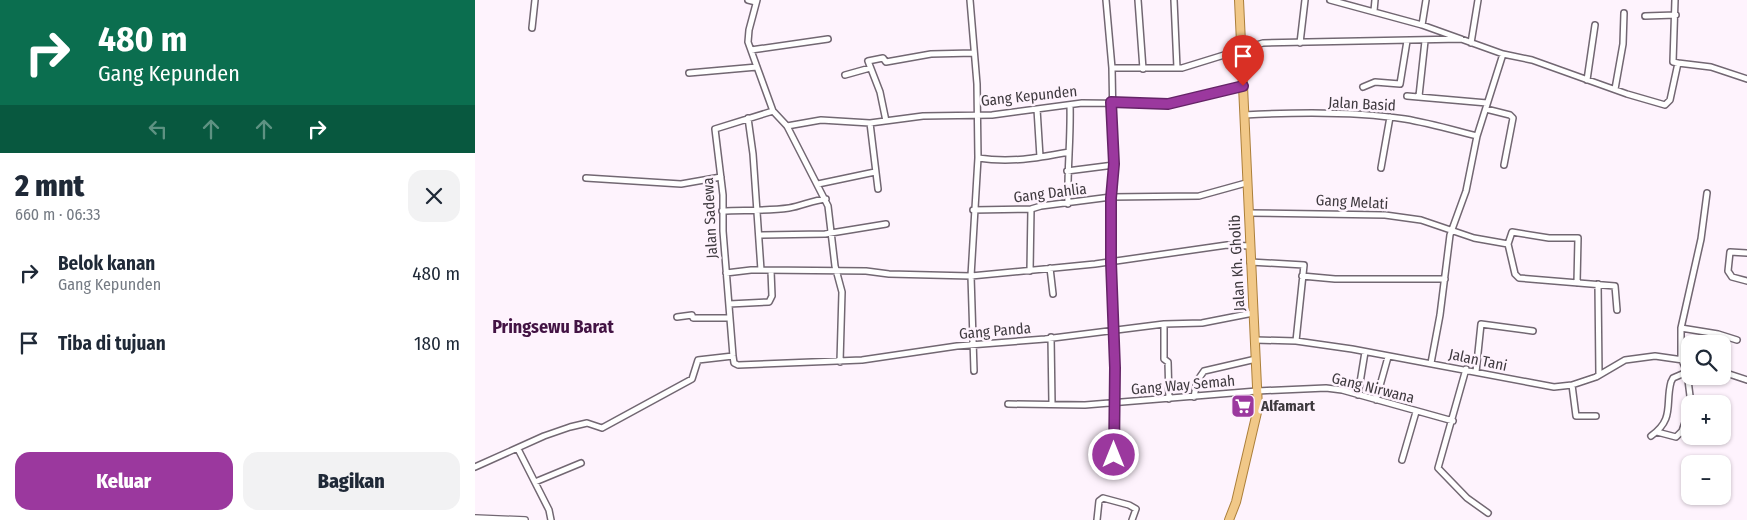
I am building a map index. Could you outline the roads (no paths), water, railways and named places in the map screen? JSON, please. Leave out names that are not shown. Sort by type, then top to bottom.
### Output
[{"type":"main road","name":"Jalan Kh. Gholib","points":[[1229,520],[1236,502],[1258,408],[1248,213],[1243,48],[1239,0]]},
{"type":"street","points":[[532,28],[535,0]]},
{"type":"street","points":[[748,0],[757,1],[749,30],[748,42],[773,110],[787,126],[826,199],[836,272],[841,292],[840,362]]},
{"type":"street","points":[[970,0],[977,84],[978,158],[973,210],[971,276],[974,371]]},
{"type":"street","points":[[1106,0],[1112,68],[1111,102],[1114,164],[1111,198],[1114,472]]},
{"type":"street","points":[[1138,0],[1143,69]]},
{"type":"street","points":[[1174,0],[1177,68]]},
{"type":"street","points":[[1300,43],[1305,0]]},
{"type":"street","points":[[1330,0],[1422,25],[1503,54],[1533,60],[1615,90],[1665,105],[1670,100],[1678,63]]},
{"type":"street","points":[[1374,11],[1375,0]]},
{"type":"street","points":[[1422,25],[1426,0]]},
{"type":"street","points":[[1471,43],[1478,0]]},
{"type":"street","points":[[1675,0],[1673,62],[1711,66],[1747,79]]},
{"type":"street","points":[[1615,90],[1623,44],[1624,13]]},
{"type":"street","points":[[1645,16],[1676,15]]},
{"type":"street","points":[[1587,80],[1595,25]]},
{"type":"street","points":[[751,50],[828,39]]},
{"type":"street","points":[[1112,68],[1177,68],[1263,43],[1464,39]]},
{"type":"street","points":[[1363,87],[1375,82],[1400,84],[1407,41]]},
{"type":"street","points":[[1419,96],[1425,41]]},
{"type":"street","points":[[886,121],[880,92],[869,68],[868,61],[883,58],[886,62],[931,54],[974,53]]},
{"type":"street","points":[[1431,363],[1453,230],[1465,191],[1477,136],[1503,54]]},
{"type":"street","points":[[689,73],[757,67]]},
{"type":"street","points":[[845,75],[869,68]]},
{"type":"street","name":"Gang Kepunden","points":[[787,126],[821,120],[870,123],[923,116],[977,115],[1111,102],[1168,104],[1243,86]]},
{"type":"street","points":[[1407,96],[1419,96],[1486,106],[1510,115],[1513,118],[1504,165]]},
{"type":"street","points":[[1067,204],[1070,105]]},
{"type":"street","points":[[1037,109],[1040,157]]},
{"type":"street","name":"Jalan Sadewa","points":[[738,364],[734,363],[729,318],[721,177],[715,129],[773,110]]},
{"type":"street","name":"Jalan Basid","points":[[1244,115],[1341,114],[1390,117],[1477,136]]},
{"type":"street","points":[[1381,168],[1390,117]]},
{"type":"street","points":[[749,118],[758,210],[761,270]]},
{"type":"street","points":[[870,123],[878,189]]},
{"type":"street","points":[[978,158],[1001,162],[1069,152]]},
{"type":"street","points":[[1067,172],[1114,164]]},
{"type":"street","points":[[818,184],[875,172]]},
{"type":"street","points":[[586,178],[681,184],[721,177]]},
{"type":"street","name":"Gang Dahlia","points":[[973,210],[1031,209],[1041,206],[1111,198],[1199,196],[1247,183]]},
{"type":"street","points":[[1681,335],[1701,239],[1707,193]]},
{"type":"street","points":[[722,211],[803,206],[813,200],[826,199]]},
{"type":"street","points":[[1030,271],[1031,209]]},
{"type":"street","name":"Gang Melati","points":[[1248,213],[1385,215],[1421,220],[1474,238],[1508,244]]},
{"type":"street","points":[[759,235],[832,232],[886,224]]},
{"type":"street","points":[[1577,283],[1578,238],[1549,238],[1512,232],[1508,244],[1517,277],[1616,287],[1617,310]]},
{"type":"street","points":[[726,273],[761,270],[866,271],[897,274],[971,276],[1111,262],[1227,245],[1250,246]]},
{"type":"street","points":[[1747,253],[1730,252],[1728,271],[1731,277],[1747,281]]},
{"type":"street","points":[[1251,262],[1304,265],[1296,342]]},
{"type":"street","points":[[1050,268],[1053,294]]},
{"type":"street","points":[[729,304],[769,302],[772,296],[771,271]]},
{"type":"street","points":[[1302,276],[1445,280]]},
{"type":"street","points":[[1598,284],[1599,375]]},
{"type":"street","name":"Gang Panda","points":[[738,364],[840,362],[974,344],[1113,331],[1164,324],[1202,323],[1253,313]]},
{"type":"street","points":[[677,317],[692,315],[693,318],[729,318]]},
{"type":"street","points":[[1164,324],[1169,399]]},
{"type":"street","points":[[1476,372],[1481,324],[1533,331]]},
{"type":"street","points":[[1681,328],[1711,332],[1737,340]]},
{"type":"street","points":[[1051,337],[1052,404]]},
{"type":"street","name":"Jalan Tani","points":[[1255,340],[1296,342],[1365,352],[1466,369],[1554,387],[1572,384],[1599,375],[1625,360],[1647,356],[1681,358]]},
{"type":"street","points":[[1358,395],[1365,352]]},
{"type":"street","points":[[475,467],[570,427],[587,423],[602,428],[692,379],[698,360],[733,356]]},
{"type":"street","points":[[1376,400],[1388,357]]},
{"type":"street","points":[[1194,397],[1197,381],[1204,371],[1256,359]]},
{"type":"street","points":[[1466,369],[1453,421],[1439,463],[1439,470],[1467,498],[1488,513]]},
{"type":"street","points":[[1651,436],[1657,432],[1669,412],[1671,382],[1673,378],[1681,375]]},
{"type":"street","points":[[1731,375],[1747,380]]},
{"type":"street","points":[[1572,384],[1576,416],[1595,416]]},
{"type":"street","name":"Gang Nirwana","points":[[1257,391],[1325,388],[1453,421]]},
{"type":"street","name":"Gang Way Semah","points":[[1008,404],[1114,404],[1257,391]]},
{"type":"street","points":[[1402,460],[1416,412]]},
{"type":"street","points":[[1657,432],[1676,437],[1681,432]]},
{"type":"street","points":[[518,450],[535,482],[551,520]]},
{"type":"street","points":[[535,482],[581,463]]},
{"type":"street","points":[[1097,520],[1099,501],[1103,498],[1129,505],[1136,509],[1132,520]]},
{"type":"street","points":[[475,518],[525,520]]},
{"type":"place","name":"Alfamart","points":[[1243,406]]},
{"type":"district","name":"Pringsewu Barat","points":[[553,327]]}]
